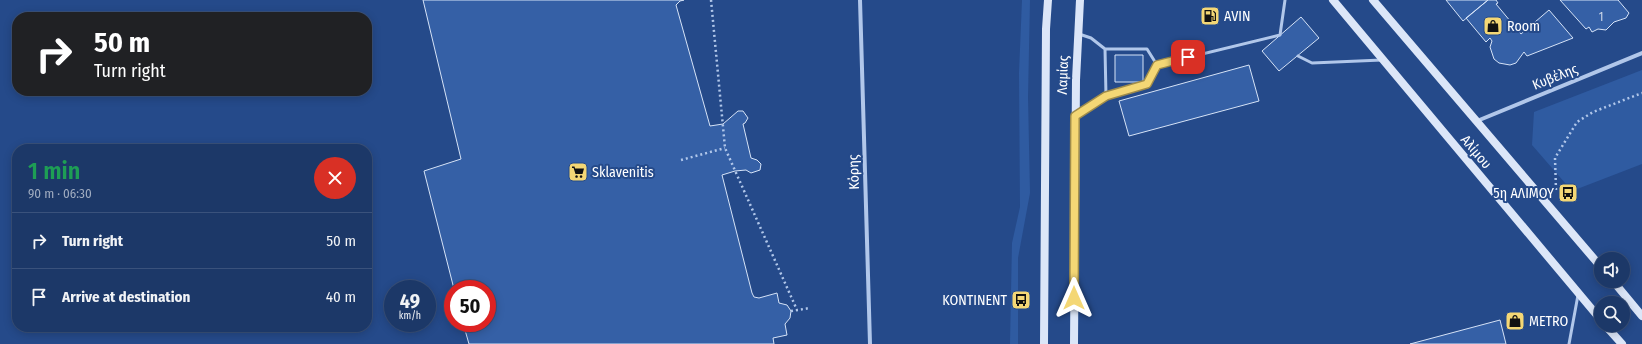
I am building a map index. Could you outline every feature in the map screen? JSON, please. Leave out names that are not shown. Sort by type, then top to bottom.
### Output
[{"type":"main road","name":"Λαμίας","points":[[1044,344],[1046,37],[1048,0]]},
{"type":"main road","name":"Λαμίας","points":[[1074,344],[1075,116],[1080,0]]},
{"type":"main road","name":"Αλίμου","points":[[1333,0],[1594,312]]},
{"type":"main road","name":"Αλίμου","points":[[1374,0],[1594,259]]},
{"type":"main road","points":[[1619,288],[1642,315]]},
{"type":"main road","points":[[1612,332],[1622,344]]},
{"type":"street","name":"Κόρης","points":[[860,0],[870,344]]},
{"type":"street","name":"Κυβέλης","points":[[1477,121],[1642,53]]},
{"type":"lane","points":[[1075,116],[1106,96],[1147,84],[1157,65],[1280,35],[1284,0]]},
{"type":"lane","points":[[1078,33],[1091,38],[1105,49],[1147,49],[1157,65]]},
{"type":"lane","points":[[1105,49],[1106,96]]},
{"type":"lane","points":[[1298,56],[1312,63],[1382,60]]},
{"type":"lane","points":[[1569,344],[1578,294]]},
{"type":"path","points":[[711,0],[725,148],[797,310]]},
{"type":"path","points":[[1557,216],[1555,158],[1577,122],[1593,112],[1642,93]]},
{"type":"path","points":[[681,160],[725,148]]},
{"type":"path","points":[[791,311],[810,308]]},
{"type":"shaded area","points":[[1022,0],[1030,0],[1028,97],[1030,193],[1018,258],[1018,344],[1010,344],[1012,243],[1020,207],[1019,73]]},
{"type":"shaded area","points":[[1642,70],[1642,164],[1572,191],[1532,145],[1534,112]]},
{"type":"building","name":"Sklavenitis","points":[[423,0],[684,0],[680,1],[676,5],[710,126],[723,124],[738,111],[743,111],[748,118],[743,124],[751,158],[757,160],[761,164],[760,170],[751,173],[746,170],[735,171],[722,175],[752,293],[754,297],[759,298],[777,293],[779,303],[787,305],[791,311],[790,318],[785,324],[787,335],[773,338],[774,344],[469,344],[466,332],[496,332],[496,280],[452,280],[424,171],[461,159]]},
{"type":"building","points":[[1446,0],[1488,0],[1463,21]]},
{"type":"building","name":"Room","points":[[1488,0],[1496,0],[1498,3],[1496,4],[1521,34],[1549,10],[1573,38],[1527,56],[1524,52],[1516,63],[1510,65],[1499,63],[1494,59],[1490,47],[1492,41],[1490,38],[1486,42],[1466,18]]},
{"type":"building","points":[[1560,0],[1618,0],[1629,13],[1626,18],[1614,22],[1606,30],[1598,29],[1592,32],[1589,27],[1586,29]]},
{"type":"building","points":[[1301,17],[1319,38],[1279,71],[1262,51]]},
{"type":"building","points":[[1115,55],[1143,55],[1143,82],[1115,82]]},
{"type":"building","points":[[1249,65],[1259,101],[1129,136],[1119,101]]},
{"type":"building","points":[[1500,320],[1506,344],[1410,344]]},
{"type":"place","name":"AVIN","points":[[1210,16]]},
{"type":"place","name":"Room","points":[[1493,26]]},
{"type":"place","name":"Sklavenitis","points":[[578,172]]},
{"type":"place","name":"5η ΑΛΙΜΟΥ","points":[[1568,193]]},
{"type":"place","name":"ΚΟΝΤΙΝΕΝΤ","points":[[1021,300]]},
{"type":"place","name":"METRO","points":[[1515,321]]},
{"type":"route","points":[[1074,298],[1075,116],[1106,96],[1147,84],[1157,65],[1188,57]]}]
